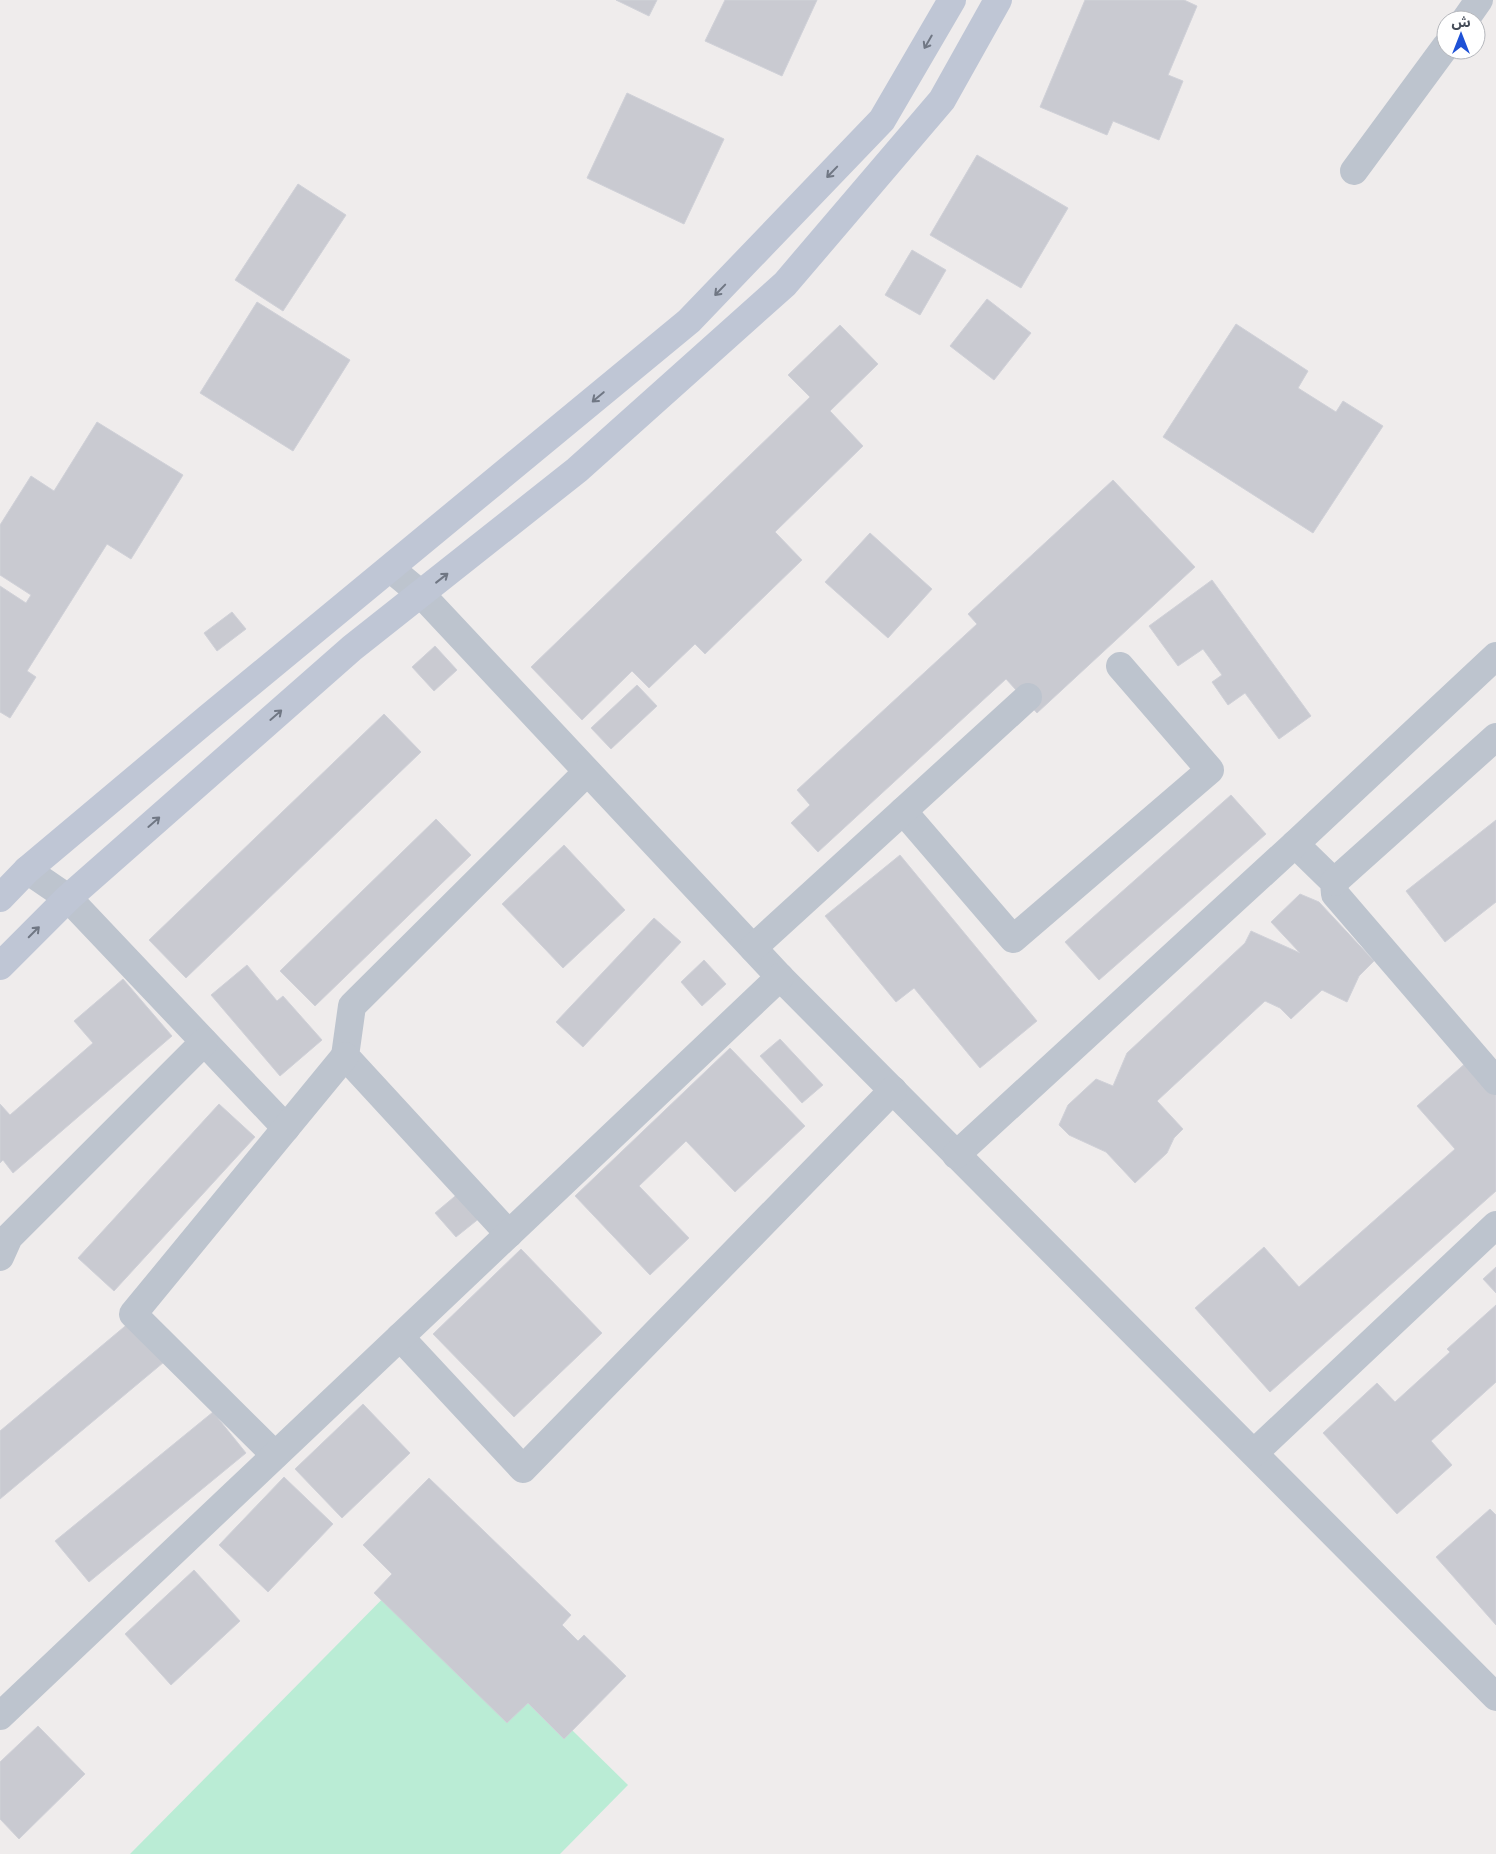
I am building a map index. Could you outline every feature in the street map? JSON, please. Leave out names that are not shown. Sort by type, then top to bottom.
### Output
[{"type":"main road","points":[[0,898],[27,870],[201,724],[690,321],[882,120],[952,0]]},
{"type":"main road","points":[[0,966],[68,898],[352,648],[577,470],[785,284],[942,100],[998,0]]},
{"type":"street","points":[[1354,171],[1436,60]]},
{"type":"street","points":[[391,568],[421,594],[780,977],[1496,1697]]},
{"type":"street","points":[[956,1155],[1295,844],[1496,656]]},
{"type":"street","points":[[903,811],[1013,939],[1210,770],[1120,666]]},
{"type":"street","points":[[753,948],[1028,697]]},
{"type":"street","points":[[1334,882],[1496,737]]},
{"type":"street","points":[[275,1456],[133,1314],[345,1056],[352,1006],[587,772]]},
{"type":"street","points":[[1295,844],[1334,882],[1335,894],[1496,1080]]},
{"type":"street","points":[[27,870],[68,898],[286,1128]]},
{"type":"street","points":[[0,1716],[780,977]]},
{"type":"street","points":[[3,1241],[204,1042]]},
{"type":"street","points":[[345,1056],[509,1234]]},
{"type":"street","points":[[400,1337],[522,1469],[893,1090]]},
{"type":"street","points":[[1254,1453],[1496,1224]]},
{"type":"green space","points":[[410,1571],[628,1785],[560,1854],[130,1854]]},
{"type":"building","points":[[616,0],[657,0],[649,16]]},
{"type":"building","points":[[725,0],[817,0],[782,76],[705,41]]},
{"type":"building","points":[[1085,0],[1184,0],[1197,6],[1168,75],[1183,81],[1159,140],[1113,121],[1107,135],[1040,107]]},
{"type":"building","points":[[627,93],[724,139],[684,224],[587,178]]},
{"type":"building","points":[[977,155],[1068,208],[1021,288],[930,235]]},
{"type":"building","points":[[298,184],[346,215],[283,311],[235,280]]},
{"type":"building","points":[[912,250],[946,270],[920,315],[885,295]]},
{"type":"building","points":[[987,299],[1031,333],[994,380],[950,346]]},
{"type":"building","points":[[257,302],[350,360],[293,451],[200,393]]},
{"type":"building","points":[[1236,324],[1308,371],[1298,388],[1336,412],[1343,401],[1383,426],[1313,533],[1163,437]]},
{"type":"building","points":[[840,325],[878,364],[830,411],[863,446],[775,532],[802,560],[705,654],[695,644],[649,688],[632,671],[582,720],[531,667],[810,397],[788,375]]},
{"type":"building","points":[[97,422],[183,475],[131,559],[107,544],[27,671],[36,677],[10,718],[0,712],[0,586],[26,603],[31,595],[0,575],[0,525],[31,476],[54,491]]},
{"type":"building","points":[[1113,480],[1195,567],[1037,713],[1006,679],[818,852],[791,823],[810,805],[797,790],[977,624],[968,614]]},
{"type":"building","points":[[870,533],[932,589],[888,638],[825,582]]},
{"type":"building","points":[[1212,580],[1311,716],[1279,739],[1245,693],[1228,705],[1212,682],[1222,675],[1203,649],[1178,666],[1149,626]]},
{"type":"building","points":[[232,612],[246,629],[217,651],[204,633]]},
{"type":"building","points":[[435,646],[457,670],[434,691],[412,667]]},
{"type":"building","points":[[637,685],[657,706],[611,749],[591,728]]},
{"type":"building","points":[[384,714],[421,752],[186,978],[149,940]]},
{"type":"building","points":[[1231,795],[1266,834],[1099,980],[1065,942]]},
{"type":"building","points":[[436,819],[471,855],[315,1006],[280,971]]},
{"type":"building","points":[[1496,820],[1496,902],[1445,942],[1406,891]]},
{"type":"building","points":[[564,845],[625,910],[563,968],[502,904]]},
{"type":"building","points":[[900,855],[1037,1021],[980,1068],[914,988],[896,1002],[825,916]]},
{"type":"building","points":[[1300,894],[1319,902],[1374,961],[1359,976],[1347,1002],[1322,990],[1291,1019],[1280,1008],[1265,1001],[1157,1101],[1183,1129],[1174,1138],[1167,1153],[1135,1183],[1106,1152],[1069,1135],[1059,1125],[1068,1105],[1096,1079],[1113,1086],[1127,1053],[1245,943],[1251,931],[1300,953],[1271,922]]},
{"type":"building","points":[[654,918],[681,942],[583,1047],[556,1022]]},
{"type":"building","points":[[704,960],[726,984],[702,1006],[681,982]]},
{"type":"building","points":[[247,965],[277,1001],[283,996],[322,1040],[280,1076],[211,995]]},
{"type":"building","points":[[123,979],[172,1036],[13,1173],[3,1160],[0,1163],[0,1104],[10,1115],[93,1043],[74,1021]]},
{"type":"building","points":[[780,1039],[823,1085],[802,1103],[760,1056]]},
{"type":"building","points":[[730,1048],[805,1126],[735,1192],[686,1141],[639,1186],[689,1238],[650,1275],[575,1196]]},
{"type":"building","points":[[1468,1061],[1496,1093],[1496,1191],[1270,1392],[1195,1308],[1264,1247],[1299,1287],[1455,1149],[1417,1106]]},
{"type":"building","points":[[219,1104],[255,1137],[114,1291],[78,1258]]},
{"type":"building","points":[[460,1192],[481,1217],[456,1237],[435,1213]]},
{"type":"building","points":[[521,1249],[602,1333],[514,1417],[433,1334]]},
{"type":"building","points":[[1496,1267],[1496,1293],[1483,1279]]},
{"type":"building","points":[[1496,1305],[1496,1382],[1431,1441],[1452,1465],[1397,1514],[1323,1433],[1377,1383],[1395,1402],[1450,1352],[1447,1349]]},
{"type":"building","points":[[130,1322],[164,1362],[0,1499],[0,1431]]},
{"type":"building","points":[[363,1404],[410,1453],[342,1518],[295,1469]]},
{"type":"building","points":[[213,1412],[246,1453],[89,1582],[55,1541]]},
{"type":"building","points":[[284,1477],[333,1524],[268,1592],[219,1545]]},
{"type":"building","points":[[429,1478],[571,1615],[562,1625],[578,1641],[584,1635],[626,1676],[564,1739],[528,1703],[507,1723],[374,1593],[392,1574],[363,1545]]},
{"type":"building","points":[[1490,1509],[1496,1515],[1496,1625],[1436,1557]]},
{"type":"building","points":[[194,1570],[240,1621],[171,1685],[125,1634]]},
{"type":"building","points":[[38,1726],[85,1774],[19,1839],[0,1819],[0,1762]]}]
